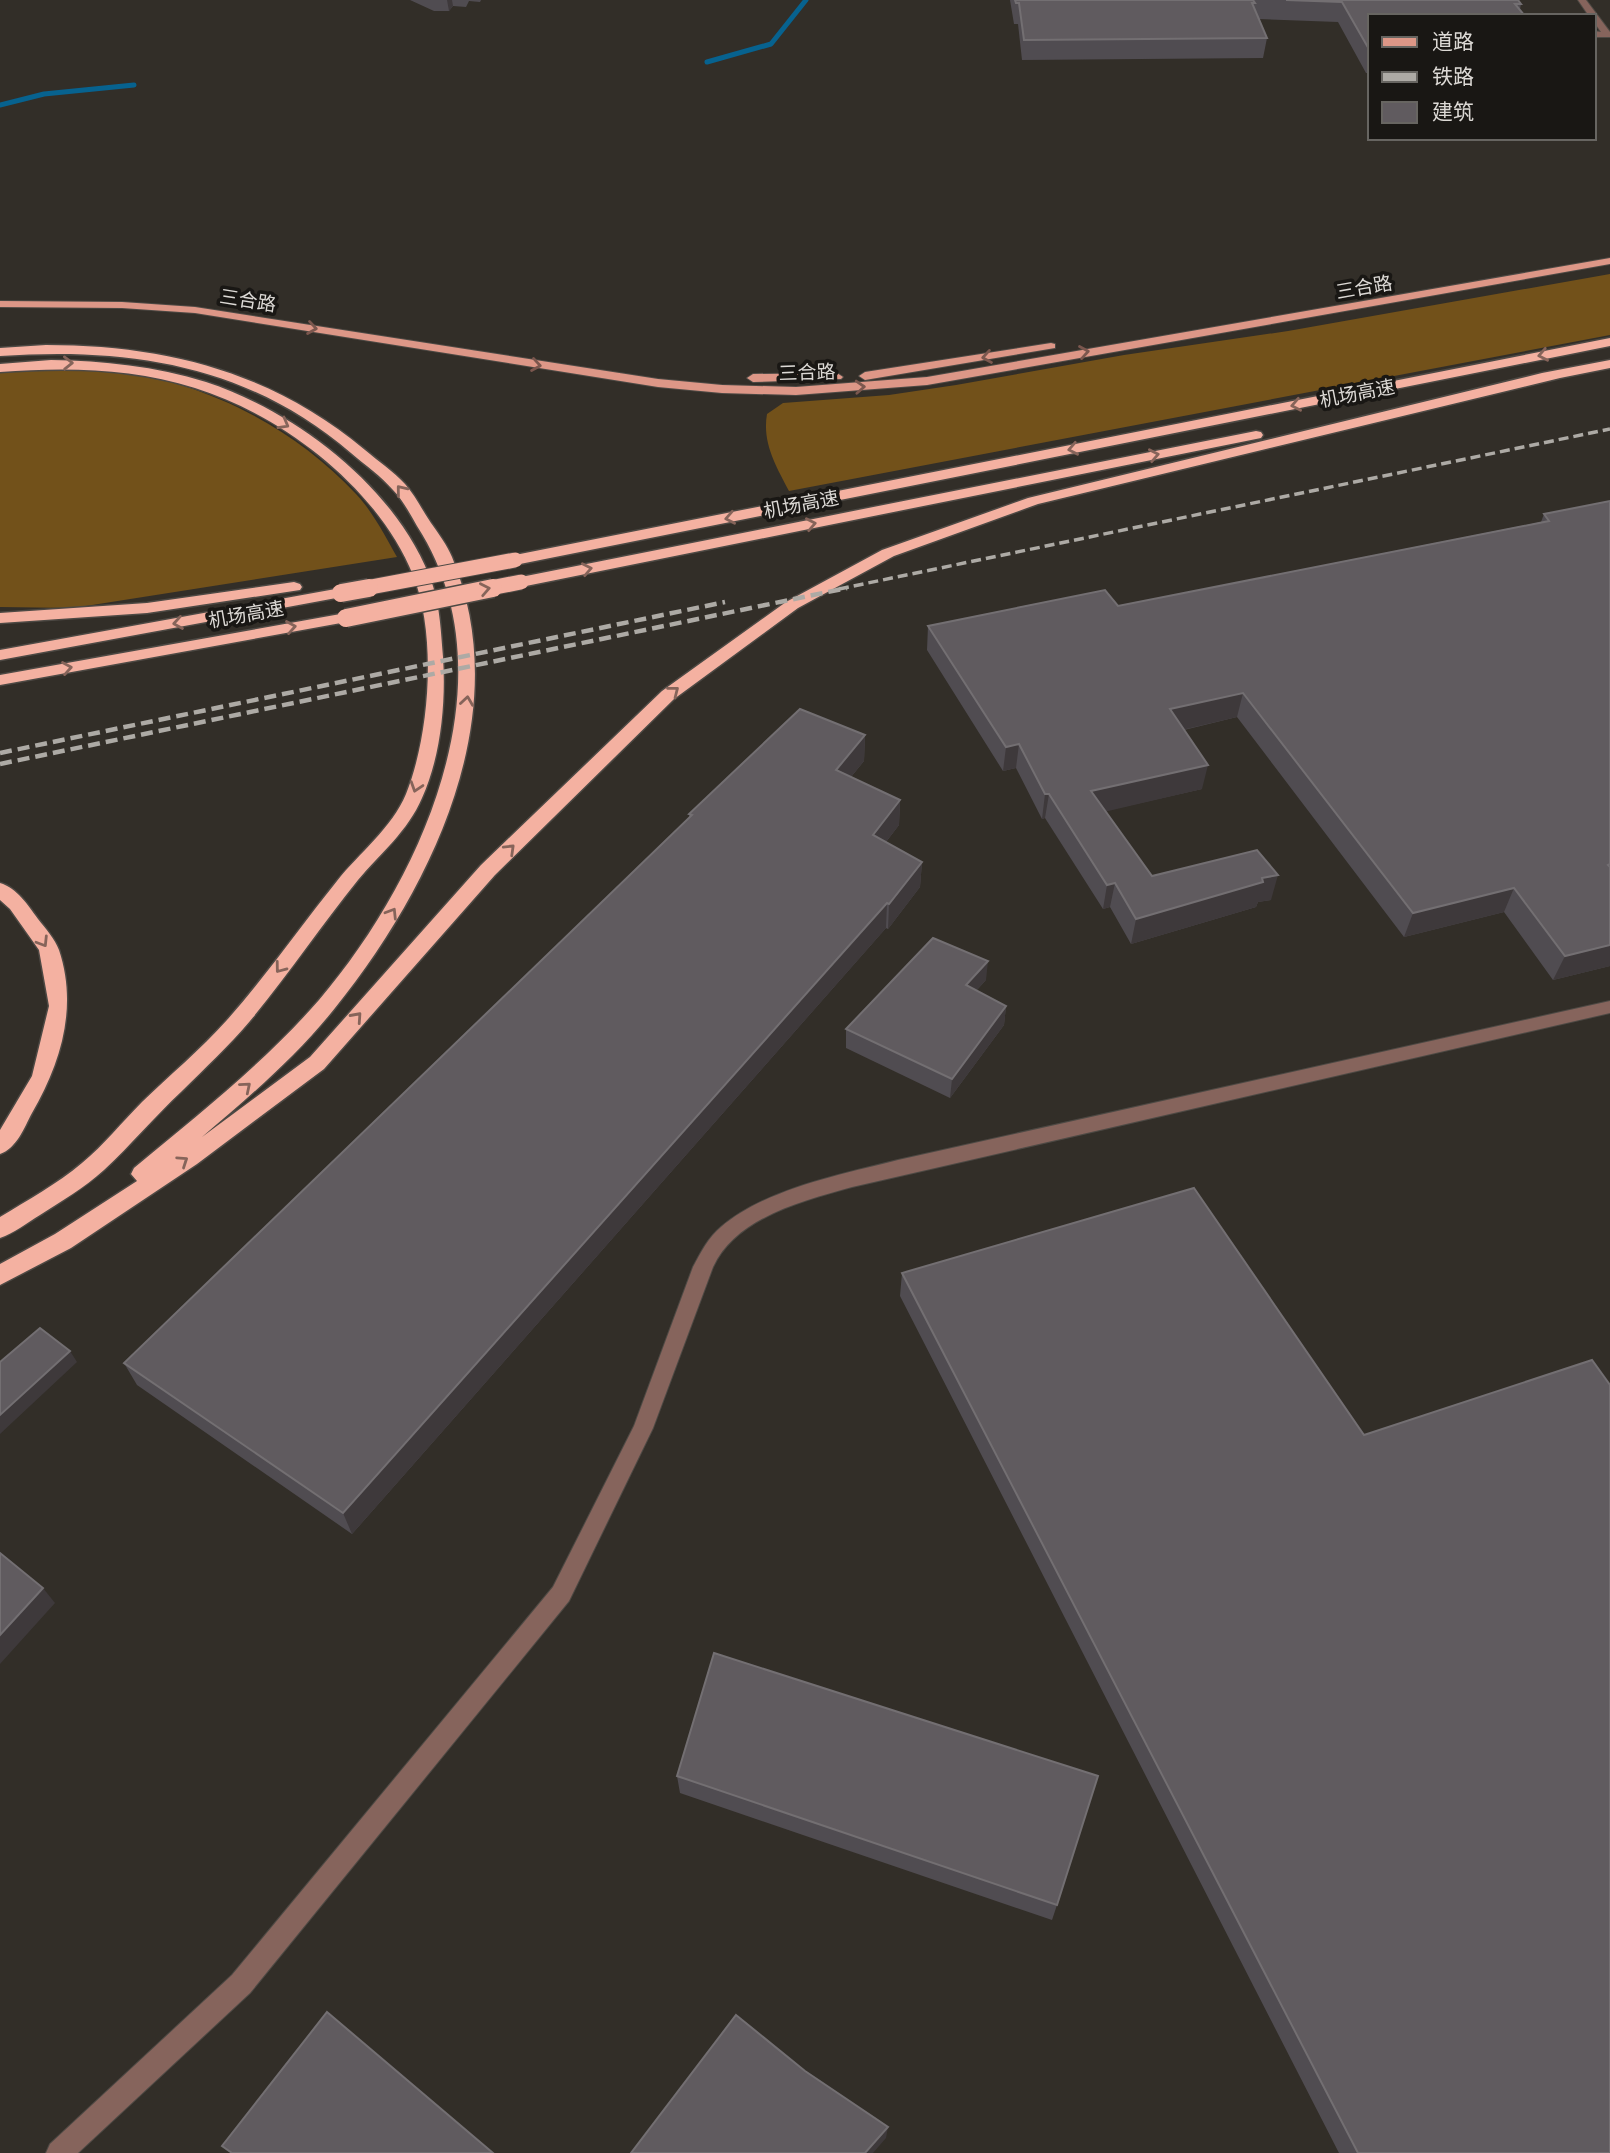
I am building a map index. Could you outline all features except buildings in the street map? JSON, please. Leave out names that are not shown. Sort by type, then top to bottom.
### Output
[{"type":"highway","name":"机场高速","points":[[0,655],[341,586],[515,559],[1610,342]]},
{"type":"highway","points":[[0,352],[80,348],[131,351],[169,358],[254,385],[298,408],[346,439],[389,476],[421,515],[439,544],[455,583],[467,630],[470,676],[462,734],[443,808],[417,872],[384,926],[329,1002],[256,1078],[63,1241]]},
{"type":"highway","points":[[0,368],[86,363],[129,367],[169,375],[217,390],[302,434],[346,469],[385,514],[410,553],[425,587],[432,620],[436,682],[428,750],[409,808],[356,868],[244,1015],[90,1169],[0,1229]]},
{"type":"highway","name":"机场高速","points":[[0,680],[346,618],[1610,364]]},
{"type":"highway","points":[[0,1275],[63,1241],[189,1158],[317,1063],[488,870],[668,695],[792,605],[888,553],[1033,502],[1555,375]]},
{"type":"highway","points":[[0,618],[60,618],[151,610],[341,586]]},
{"type":"highway","points":[[0,890],[17,904],[49,949],[59,1006],[42,1077],[11,1132],[0,1145]]},
{"type":"main road","name":"三合路","points":[[1151,328],[1610,250]]},
{"type":"main road","name":"三合路","points":[[0,304],[122,305],[195,310],[658,383],[722,389],[796,391],[928,380],[1610,261]]},
{"type":"main road","name":"三合路","points":[[0,294],[127,295],[203,299],[582,360],[722,378],[866,375],[1057,345]]},
{"type":"street","points":[[1582,0],[1595,14]]},
{"type":"street","points":[[1596,16],[1608,35],[1596,34]]},
{"type":"street","points":[[59,2153],[241,1984],[561,1594],[643,1428],[703,1267],[712,1248],[725,1234],[748,1219],[796,1196],[898,1167],[1610,1007]]},
{"type":"shaded area","points":[[1610,274],[1610,335],[789,491],[775,463],[766,435],[767,414],[783,403],[889,395],[956,385],[1124,355],[1288,331]]},
{"type":"shaded area","points":[[49,368],[101,369],[143,375],[210,395],[243,410],[274,427],[331,469],[368,508],[397,557],[73,608],[0,607],[0,373]]},
{"type":"waterway","points":[[707,62],[771,44],[806,0]]},
{"type":"waterway","points":[[0,105],[44,94],[134,85]]},
{"type":"railway","points":[[839,589],[1610,429]]},
{"type":"railway","points":[[0,764],[847,588]]},
{"type":"railway","points":[[0,753],[725,602]]}]
